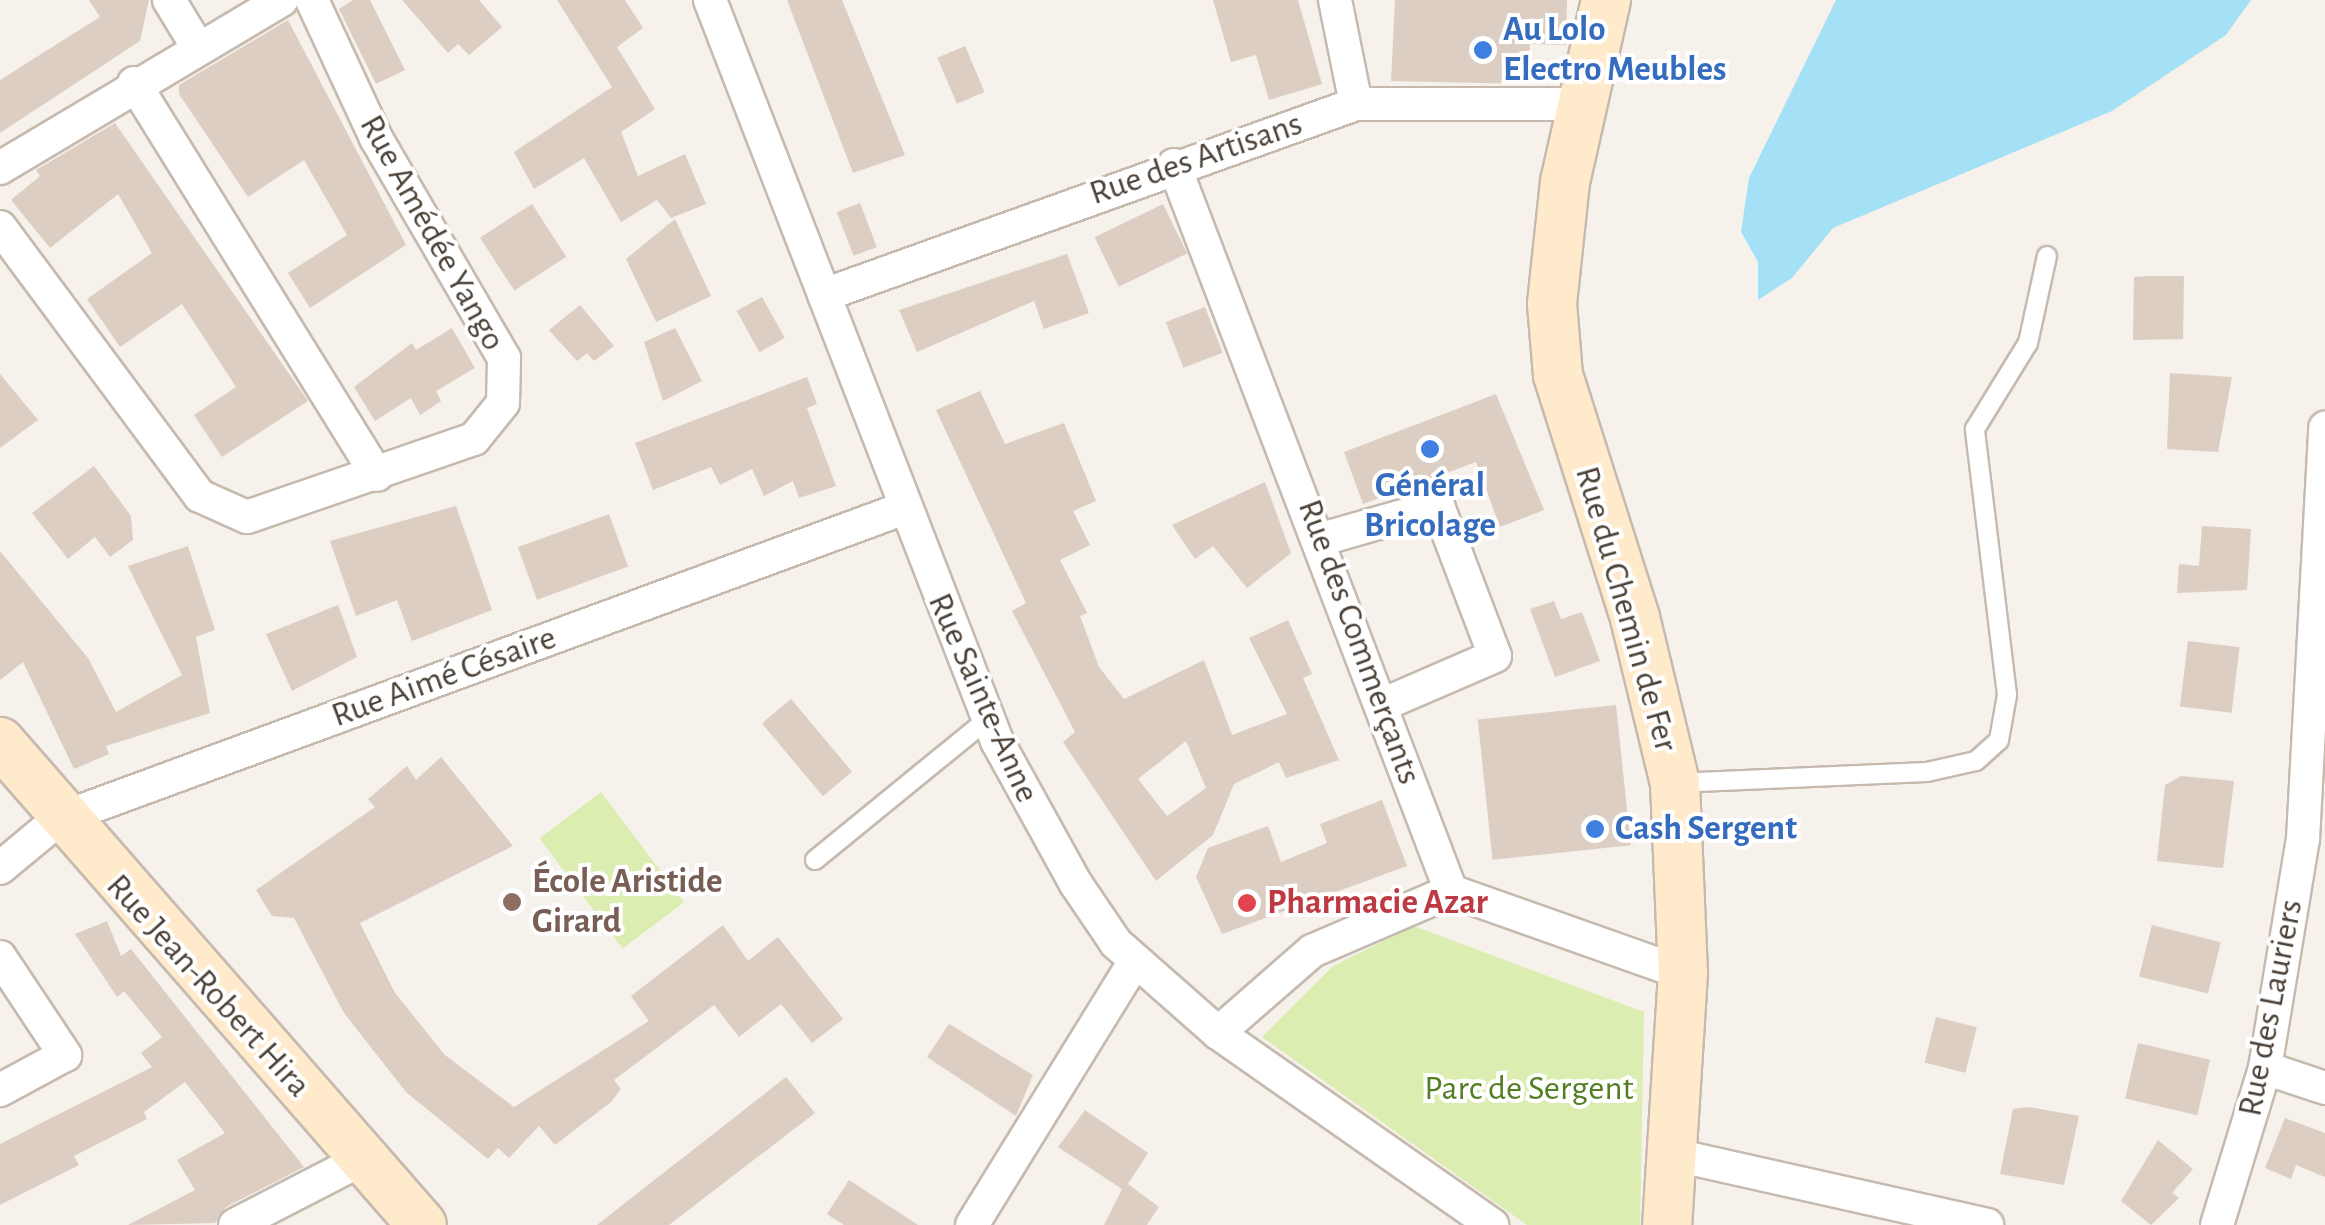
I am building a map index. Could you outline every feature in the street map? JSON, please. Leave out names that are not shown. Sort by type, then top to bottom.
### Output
[{"type":"main road","name":"Rue du Chemin de Fer","points":[[1606,0],[1582,104],[1555,266],[1558,375],[1635,618],[1675,784],[1683,973],[1668,1225]]},
{"type":"main road","name":"Rue Jean-Robert Hira","points":[[0,742],[59,819],[363,1159],[411,1218]]},
{"type":"street","points":[[169,0],[197,46]]},
{"type":"street","points":[[0,168],[134,83],[282,0]]},
{"type":"street","name":"Rue Amédée Yango","points":[[0,227],[200,496],[247,517],[474,439],[503,402],[504,358],[376,138],[312,0]]},
{"type":"street","name":"Rue Sainte-Anne","points":[[710,0],[902,508],[988,719],[1067,870],[1135,961],[1218,1033],[1492,1225]]},
{"type":"street","points":[[1336,0],[1356,104]]},
{"type":"street","points":[[134,83],[377,475]]},
{"type":"street","name":"Rue des Artisans","points":[[824,295],[1174,165],[1356,104],[1582,104]]},
{"type":"street","name":"Rue des Commerçants","points":[[1174,165],[1322,539],[1451,891]]},
{"type":"street","name":"Rue des Lauriers","points":[[2217,1225],[2265,1068],[2303,839],[2325,428]]},
{"type":"street","points":[[1322,539],[1438,506],[1495,656],[1382,704]]},
{"type":"street","name":"Rue Aimé Césaire","points":[[0,868],[59,819],[902,508]]},
{"type":"street","points":[[1218,1033],[1312,951],[1451,891],[1683,973]]},
{"type":"street","points":[[0,957],[65,1055],[0,1090]]},
{"type":"street","points":[[972,1225],[1135,961]]},
{"type":"street","points":[[2265,1068],[2325,1088]]},
{"type":"street","points":[[1675,1155],[1931,1218],[1988,1225]]},
{"type":"street","points":[[235,1225],[363,1159]]},
{"type":"lane","points":[[1675,784],[1928,772],[1976,761],[1999,740],[2007,695],[1975,429],[2028,343],[2047,256]]},
{"type":"lane","points":[[815,860],[988,719]]},
{"type":"green space","points":[[601,792],[684,902],[623,949],[540,838]]},
{"type":"green space","name":"Parc de Sergent","points":[[1414,926],[1644,1012],[1640,1225],[1527,1225],[1262,1037],[1333,966]]},
{"type":"water","points":[[1836,0],[2251,0],[2226,35],[2112,111],[1833,228],[1792,278],[1758,300],[1758,262],[1741,232],[1749,178]]},
{"type":"building","points":[[89,0],[149,0],[140,41],[0,133],[0,80],[100,17]]},
{"type":"building","points":[[353,0],[370,0],[405,70],[376,84],[339,9]]},
{"type":"building","points":[[402,0],[479,0],[502,27],[469,55],[458,44],[448,53]]},
{"type":"building","points":[[557,0],[625,0],[643,28],[617,47],[655,109],[621,132],[638,176],[685,154],[706,204],[671,218],[657,200],[621,222],[584,158],[534,189],[514,152],[612,87]]},
{"type":"building","points":[[787,0],[842,0],[905,155],[853,173]]},
{"type":"building","points":[[1213,0],[1298,0],[1322,84],[1269,100],[1256,55],[1231,62]]},
{"type":"building","points":[[1395,0],[1567,0],[1566,45],[1530,44],[1528,84],[1391,81]]},
{"type":"building","points":[[288,20],[406,245],[310,308],[288,273],[347,235],[304,160],[248,197],[179,94],[179,85]]},
{"type":"building","points":[[965,46],[985,92],[957,104],[937,58]]},
{"type":"building","points":[[115,123],[308,401],[222,457],[194,415],[236,387],[182,304],[120,347],[87,299],[152,253],[118,194],[50,248],[11,200],[40,176],[36,170]]},
{"type":"building","points":[[860,203],[877,247],[854,256],[837,212]]},
{"type":"building","points":[[532,204],[566,257],[514,291],[480,238]]},
{"type":"building","points":[[1163,204],[1187,253],[1119,287],[1095,237]]},
{"type":"building","points":[[675,219],[711,296],[656,322],[626,259]]},
{"type":"building","points":[[1067,254],[1089,313],[1044,329],[1034,301],[917,352],[899,310]]},
{"type":"building","points":[[2184,276],[2183,339],[2133,340],[2134,277]]},
{"type":"building","points":[[762,297],[785,338],[759,352],[737,311]]},
{"type":"building","points":[[580,305],[614,346],[594,361],[587,353],[577,361],[549,330]]},
{"type":"building","points":[[1205,307],[1223,353],[1183,368],[1166,322]]},
{"type":"building","points":[[452,328],[475,368],[436,391],[441,401],[420,415],[411,398],[375,421],[354,387],[412,343],[416,350]]},
{"type":"building","points":[[675,328],[702,381],[663,401],[644,342]]},
{"type":"building","points":[[2170,373],[2232,377],[2218,452],[2167,449]]},
{"type":"building","points":[[0,374],[38,420],[0,448]]},
{"type":"building","points":[[807,377],[817,404],[807,408],[836,486],[799,498],[793,481],[764,496],[752,469],[720,485],[711,467],[653,490],[635,443]]},
{"type":"building","points":[[980,391],[1005,444],[1064,423],[1096,501],[1073,511],[1090,545],[1060,560],[1087,613],[1080,616],[1099,667],[1124,699],[1204,660],[1232,735],[1287,714],[1249,638],[1288,620],[1312,674],[1303,678],[1339,760],[1286,778],[1279,762],[1234,784],[1213,835],[1156,881],[1063,742],[1075,732],[1012,611],[1026,603],[936,410]],"holes":[[[1186,741],[1206,788],[1167,816],[1138,779]]]},
{"type":"building","name":"Général Bricolage","points":[[1496,394],[1544,510],[1500,527],[1476,462],[1363,504],[1344,452]]},
{"type":"building","points":[[94,466],[131,516],[133,540],[110,557],[95,537],[68,559],[32,513]]},
{"type":"building","points":[[1265,482],[1291,553],[1247,588],[1213,546],[1195,559],[1172,525]]},
{"type":"building","points":[[456,506],[492,610],[412,641],[397,600],[356,616],[330,541]]},
{"type":"building","points":[[609,514],[628,567],[537,600],[518,547]]},
{"type":"building","points":[[2202,526],[2251,529],[2247,590],[2177,593],[2179,564],[2199,566]]},
{"type":"building","points":[[188,546],[215,630],[196,637],[210,713],[106,746],[109,754],[74,769],[23,662],[0,680],[0,551],[88,658],[116,712],[182,675],[128,566]]},
{"type":"building","points":[[1554,601],[1561,619],[1582,612],[1600,661],[1555,677],[1530,609]]},
{"type":"building","points":[[338,605],[357,657],[292,691],[266,634]]},
{"type":"building","points":[[2188,641],[2240,647],[2232,713],[2180,707]]},
{"type":"building","points":[[791,699],[852,772],[823,796],[762,723]]},
{"type":"building","points":[[1616,705],[1631,845],[1492,860],[1478,720]]},
{"type":"building","points":[[441,757],[513,846],[360,923],[395,993],[445,1055],[514,1107],[649,1021],[631,996],[723,925],[748,961],[778,937],[843,1019],[812,1043],[781,1004],[739,1037],[714,1005],[614,1080],[621,1089],[611,1102],[555,1145],[539,1126],[509,1158],[498,1148],[488,1159],[406,1092],[344,1013],[294,918],[272,916],[256,890],[375,807],[368,799],[407,766],[416,780]]},
{"type":"building","points":[[2181,776],[2234,781],[2223,868],[2157,861],[2165,785]]},
{"type":"building","points":[[1382,800],[1407,866],[1222,934],[1196,877],[1208,848],[1268,826],[1281,862],[1327,843],[1320,824]]},
{"type":"building","points":[[107,921],[121,956],[131,949],[304,1167],[226,1207],[215,1223],[128,1225],[195,1190],[177,1160],[225,1133],[185,1082],[144,1112],[147,1119],[74,1156],[79,1165],[0,1205],[0,1144],[152,1067],[141,1053],[162,1037],[124,991],[117,997],[75,934]]},
{"type":"building","points":[[2152,925],[2221,942],[2208,994],[2139,976]]},
{"type":"building","points":[[1936,1017],[1977,1027],[1965,1073],[1925,1063]]},
{"type":"building","points":[[949,1024],[1033,1075],[1016,1116],[927,1057]]},
{"type":"building","points":[[2138,1043],[2210,1060],[2197,1115],[2125,1099]]},
{"type":"building","points":[[786,1077],[815,1113],[669,1225],[597,1225]]},
{"type":"building","points":[[2029,1107],[2079,1116],[2064,1185],[2000,1174],[2013,1109]]},
{"type":"building","points":[[1085,1110],[1148,1153],[1128,1184],[1159,1207],[1147,1225],[1104,1225],[1122,1189],[1058,1147]]},
{"type":"building","points":[[2285,1118],[2325,1133],[2325,1177],[2296,1165],[2291,1179],[2265,1168]]},
{"type":"building","points":[[2158,1140],[2193,1169],[2172,1193],[2179,1198],[2151,1225],[2121,1201]]},
{"type":"building","points":[[849,1180],[918,1225],[844,1225],[827,1214]]},
{"type":"place","name":"Au Lolo Electro Meubles","points":[[1483,50]]},
{"type":"place","name":"Général Bricolage","points":[[1430,449]]},
{"type":"place","name":"Cash Sergent","points":[[1595,829]]},
{"type":"place","name":"École Aristide Girard","points":[[512,902]]},
{"type":"place","name":"Pharmacie Azar","points":[[1247,903]]}]
